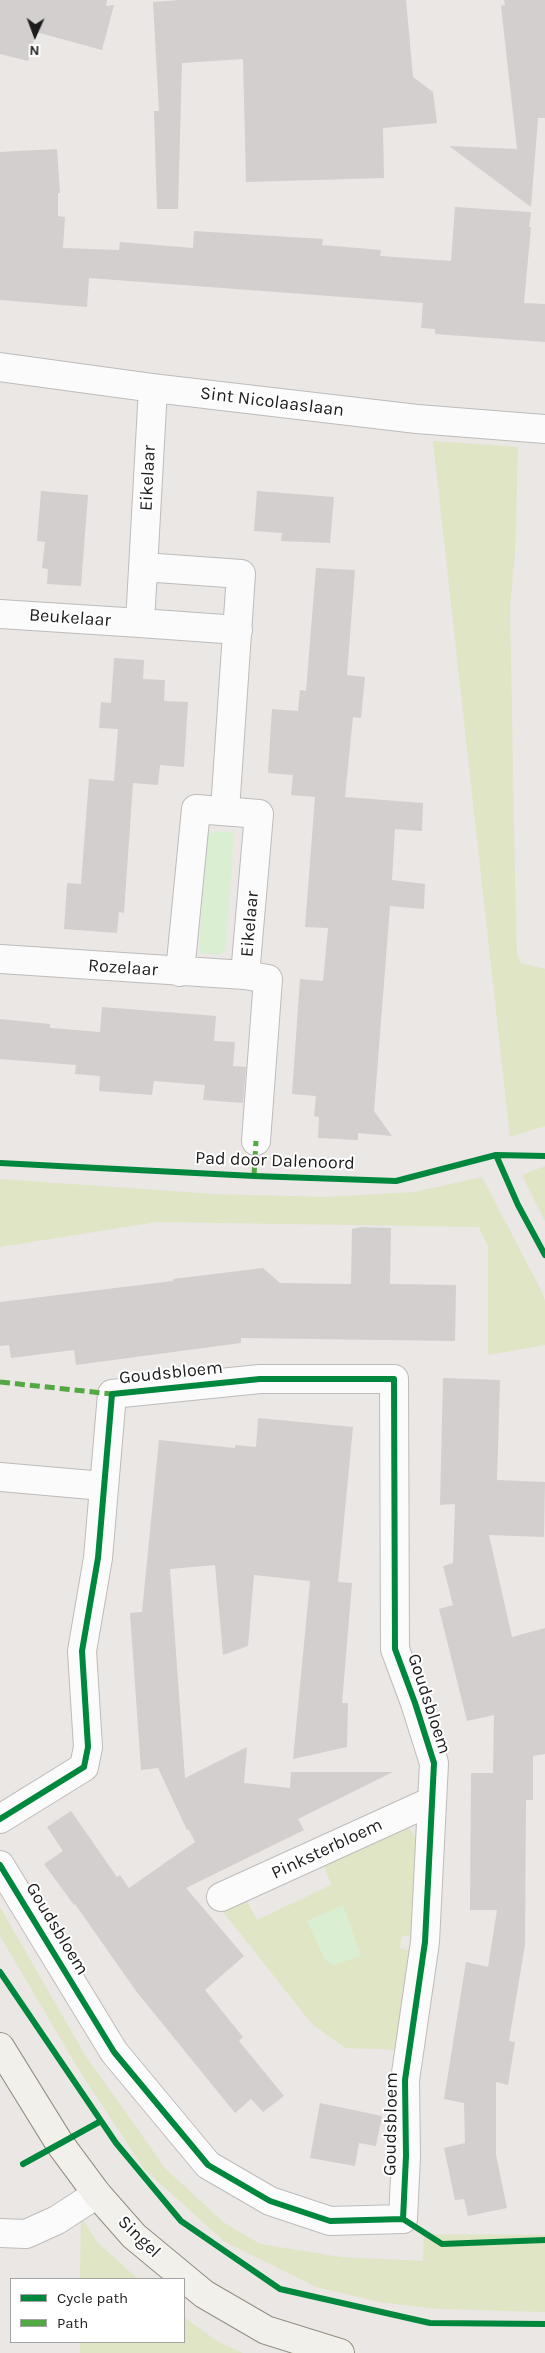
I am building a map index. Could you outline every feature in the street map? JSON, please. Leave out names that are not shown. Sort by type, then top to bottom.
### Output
[{"type":"street","name":"Sint Nicolaaslaan","points":[[0,367],[153,388],[417,419],[545,429]]},
{"type":"street","name":"Eikelaar","points":[[140,623],[153,388]]},
{"type":"street","points":[[143,567],[241,574],[225,810]]},
{"type":"street","name":"Beukelaar","points":[[0,614],[140,623]]},
{"type":"street","points":[[140,623],[238,630]]},
{"type":"street","name":"Eikelaar","points":[[180,972],[196,809],[259,814],[245,975],[268,979],[256,1141]]},
{"type":"street","name":"Rozelaar","points":[[0,959],[245,975]]},
{"type":"street","name":"Goudsbloem","points":[[0,1819],[84,1767],[88,1746],[82,1650],[98,1558],[112,1394],[260,1379],[394,1379],[395,1649],[434,1763],[425,1942],[405,2080],[406,2156],[403,2219],[330,2221],[270,2202],[208,2165],[114,2052],[0,1865]]},
{"type":"street","points":[[0,1478],[103,1486]]},
{"type":"street","name":"Pinksterbloem","points":[[221,1897],[432,1801]]},
{"type":"street","name":"Singel","points":[[0,2047],[60,2144],[97,2194],[134,2236],[185,2278]]},
{"type":"street","points":[[0,2233],[26,2234],[57,2220],[97,2194]]},
{"type":"street","name":"Singel","points":[[185,2278],[204,2294],[266,2330],[340,2353]]},
{"type":"green space","points":[[433,441],[518,447],[515,555],[510,606],[516,930],[517,954],[521,963],[545,969],[545,1126],[510,1137]]},
{"type":"green space","points":[[214,831],[234,832],[226,949],[219,955],[199,953],[206,835]]},
{"type":"green space","points":[[545,1166],[545,1221],[522,1175]]},
{"type":"green space","points":[[482,1177],[542,1292],[545,1301],[545,1345],[488,1355],[488,1247],[479,1227],[157,1222],[0,1247],[0,1179],[214,1194],[325,1197],[414,1192]]},
{"type":"green space","points":[[408,1825],[422,1850],[417,1935],[402,1936],[400,1948],[413,1952],[400,2050],[345,2048],[312,2024],[220,1908],[245,1898],[257,1920],[331,1885],[324,1865]]},
{"type":"green space","points":[[343,1905],[361,1956],[333,1965],[325,1960],[307,1921]]},
{"type":"green space","points":[[0,1907],[85,2055],[165,2168],[223,2222],[260,2244],[341,2257],[423,2261],[424,2234],[545,2235],[545,2312],[438,2309],[379,2302],[316,2287],[225,2242],[144,2169],[79,2070],[0,1936]]},
{"type":"green space","points":[[81,2217],[98,2243],[137,2278],[80,2278]]},
{"type":"green space","points":[[185,2318],[217,2341],[243,2353],[80,2353],[80,2343],[185,2343]]},
{"type":"building","points":[[0,0],[107,0],[106,6],[114,5],[102,50],[36,32],[28,61],[0,54]]},
{"type":"building","points":[[180,0],[406,0],[413,77],[433,92],[437,123],[383,128],[384,178],[246,182],[243,59],[182,63],[178,209],[157,209],[154,111],[159,111],[153,2]]},
{"type":"building","points":[[504,0],[545,0],[545,118],[538,118],[531,207],[449,146],[517,149],[501,6],[505,5]]},
{"type":"building","points":[[57,149],[60,193],[58,193],[58,216],[65,217],[63,248],[119,250],[120,242],[193,248],[194,231],[323,239],[322,245],[381,250],[380,256],[451,261],[455,207],[531,212],[524,303],[545,304],[545,342],[435,334],[435,329],[421,328],[423,303],[89,278],[87,307],[0,300],[0,152]]},
{"type":"building","points":[[41,491],[88,495],[81,586],[47,584],[48,569],[42,568],[45,542],[37,541]]},
{"type":"building","points":[[257,491],[334,497],[330,543],[281,541],[282,533],[254,531]]},
{"type":"building","points":[[316,568],[355,570],[347,675],[365,677],[361,718],[353,717],[345,797],[423,803],[422,831],[395,829],[392,880],[425,884],[424,909],[390,906],[374,1111],[392,1136],[358,1133],[358,1140],[318,1138],[319,1117],[314,1116],[316,1096],[292,1094],[300,979],[323,981],[328,928],[305,927],[315,797],[291,795],[293,775],[268,773],[272,709],[298,711],[300,690],[306,691]]},
{"type":"building","points":[[114,658],[144,660],[143,679],[165,680],[164,701],[188,702],[184,767],[160,765],[158,785],[133,783],[124,913],[119,912],[117,933],[64,929],[67,883],[81,884],[89,779],[114,781],[118,729],[99,728],[101,702],[111,703]]},
{"type":"building","points":[[102,1007],[216,1016],[214,1041],[235,1042],[233,1066],[246,1067],[243,1103],[203,1100],[205,1085],[154,1081],[152,1095],[99,1091],[100,1076],[75,1074],[76,1065],[0,1059],[0,1019],[50,1024],[50,1028],[100,1032]]},
{"type":"building","points":[[362,1227],[391,1228],[390,1284],[456,1285],[455,1341],[241,1338],[241,1343],[76,1365],[74,1350],[11,1358],[9,1345],[0,1346],[0,1302],[263,1268],[280,1283],[351,1284],[352,1229]]},
{"type":"building","points":[[443,1378],[500,1380],[497,1480],[545,1482],[544,1537],[489,1535],[512,1637],[545,1628],[545,1754],[533,1756],[533,1800],[526,1800],[525,1945],[509,2041],[515,2042],[508,2085],[496,2082],[496,2155],[507,2208],[468,2216],[464,2199],[455,2200],[444,2148],[465,2143],[464,2103],[444,2099],[466,1962],[488,1967],[497,1910],[470,1910],[471,1773],[493,1773],[494,1715],[467,1721],[439,1609],[453,1605],[443,1566],[453,1563],[455,1504],[440,1505]]},
{"type":"building","points":[[258,1418],[353,1427],[338,1582],[352,1583],[342,1703],[348,1703],[347,1747],[293,1759],[310,1581],[254,1575],[248,1646],[223,1655],[215,1565],[170,1569],[185,1778],[247,1747],[244,1783],[290,1788],[291,1772],[393,1772],[298,1819],[304,1830],[186,1888],[244,1956],[205,1990],[243,2037],[239,2041],[284,2096],[263,2112],[251,2099],[235,2113],[136,1991],[75,1904],[44,1864],[63,1851],[47,1827],[71,1811],[117,1877],[120,1875],[129,1888],[195,1842],[189,1830],[187,1830],[158,1768],[141,1770],[130,1613],[142,1612],[159,1440],[235,1448],[235,1445],[256,1447]]},
{"type":"building","points":[[320,2103],[382,2116],[376,2146],[359,2143],[355,2166],[310,2158]]},
{"type":"marked path","points":[[254,1176],[256,1141]]},
{"type":"marked path","points":[[0,1382],[112,1394]]},
{"type":"cycle path","points":[[496,1155],[518,1205],[545,1255]]},
{"type":"cycle path","name":"Pad door Dalenoord","points":[[0,1163],[396,1181],[496,1155],[545,1156]]},
{"type":"cycle path","points":[[0,1819],[84,1767],[88,1747],[82,1651],[98,1558],[112,1394],[260,1379],[394,1379],[395,1649],[434,1763],[425,1942],[405,2080],[406,2156],[403,2219],[330,2221],[270,2201],[208,2165],[114,2052],[0,1865]]},
{"type":"cycle path","points":[[0,1972],[116,2143],[181,2221],[280,2289],[430,2323],[545,2324]]},
{"type":"cycle path","points":[[23,2164],[101,2121]]},
{"type":"cycle path","points":[[403,2219],[442,2244],[545,2240]]}]
